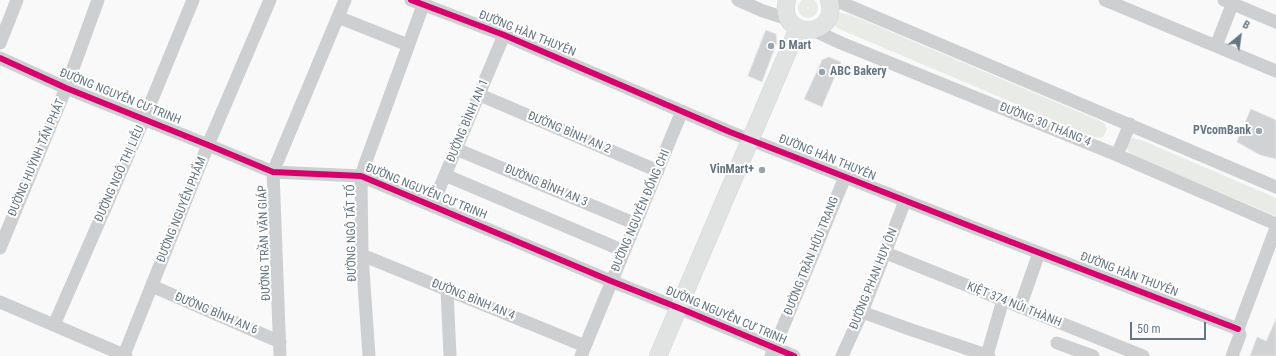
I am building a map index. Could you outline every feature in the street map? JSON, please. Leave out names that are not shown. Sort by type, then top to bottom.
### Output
[{"type":"main road","points":[[787,0],[786,12],[799,26],[819,28],[828,20],[830,8],[829,0]]},
{"type":"main road","points":[[658,356],[799,26]]},
{"type":"street","points":[[0,43],[17,0]]},
{"type":"street","name":"ĐƯỜNG HUỲNH TẤN PHÁT","points":[[0,248],[66,88],[98,0]]},
{"type":"street","name":"ĐƯỜNG NGÔ THỊ LIỄU","points":[[54,325],[194,0]]},
{"type":"street","name":"ĐƯỜNG NGUYỄN PHẨM","points":[[125,356],[208,145],[270,0]]},
{"type":"street","name":"ĐƯỜNG TRẦN VĂN GIÁP","points":[[280,356],[274,172],[345,0]]},
{"type":"street","name":"ĐƯỜNG HÀN THUYÊN","points":[[411,0],[424,2],[751,140],[1238,329]]},
{"type":"street","name":"ĐƯỜNG 30 THÁNG 4","points":[[738,0],[1117,155],[1276,224]]},
{"type":"street","points":[[836,0],[1276,187]]},
{"type":"street","points":[[1105,0],[1276,71]]},
{"type":"street","points":[[1216,46],[1230,1],[1276,22]]},
{"type":"street","name":"ĐƯỜNG NGÔ TẤT TỐ","points":[[369,356],[362,255],[362,176],[365,164],[424,2]]},
{"type":"street","points":[[338,17],[408,45]]},
{"type":"street","name":"ĐƯỜNG BÌNH AN 1","points":[[432,206],[504,35]]},
{"type":"street","name":"ĐƯỜNG NGUYỄN CƯ TRINH","points":[[0,58],[66,88],[274,172],[362,176],[611,281],[679,308],[772,352],[794,356]]},
{"type":"street","name":"ĐƯỜNG BÌNH AN 2","points":[[480,95],[658,171]]},
{"type":"street","name":"ĐƯỜNG NGUYỄN ĐỔNG CHI","points":[[583,351],[682,111]]},
{"type":"street","points":[[1117,155],[1130,124]]},
{"type":"street","name":"ĐƯỜNG BÌNH AN 3","points":[[456,149],[636,224]]},
{"type":"street","points":[[445,175],[624,251]]},
{"type":"street","name":"ĐƯỜNG TRẦN HỮU TRANG","points":[[772,352],[845,177]]},
{"type":"street","name":"ĐƯỜNG PHAN HUY ÔN","points":[[842,356],[862,312],[905,201]]},
{"type":"street","points":[[1232,356],[1240,335],[1238,329],[1276,228]]},
{"type":"street","name":"KIỆT 374 NÚI THÀNH","points":[[886,252],[1134,355]]},
{"type":"street","points":[[1020,307],[1039,253]]},
{"type":"street","name":"ĐƯỜNG BÌNH AN 4","points":[[362,255],[447,290],[583,351]]},
{"type":"street","name":"ĐƯỜNG BÌNH AN 6","points":[[152,286],[280,342]]},
{"type":"street","points":[[447,290],[450,356]]},
{"type":"street","points":[[862,312],[988,356],[1003,300]]},
{"type":"street","points":[[0,302],[125,356]]},
{"type":"street","points":[[1057,343],[1093,356]]},
{"type":"shaded area","points":[[808,-2],[815,1],[818,8],[815,15],[808,18],[801,15],[798,8],[801,1]]},
{"type":"shaded area","points":[[840,13],[851,15],[1098,120],[1104,123],[1107,129],[1106,132],[1104,136],[1099,138],[1094,137],[837,28],[834,24],[836,14]]},
{"type":"shaded area","points":[[1133,138],[1144,141],[1276,198],[1276,216],[1130,154],[1127,150],[1127,145]]},
{"type":"building","points":[[766,30],[776,34],[777,42],[762,82],[748,76]]},
{"type":"building","points":[[829,57],[841,62],[822,107],[804,99],[822,60]]},
{"type":"building","name":"PVcomBank","points":[[1251,109],[1276,120],[1276,159],[1260,155],[1237,142]]},
{"type":"building","points":[[1276,319],[1276,356],[1250,356],[1257,337],[1266,341]]},
{"type":"cycle path","points":[[411,0],[504,35],[730,132],[1238,329]]},
{"type":"cycle path","points":[[0,58],[66,88],[273,172],[361,176],[794,356]]},
{"type":"place","name":"D Mart","points":[[771,46]]},
{"type":"place","name":"ABC Bakery","points":[[822,72]]},
{"type":"place","name":"PVcomBank","points":[[1259,131]]},
{"type":"place","name":"VinMart+","points":[[762,170]]}]
